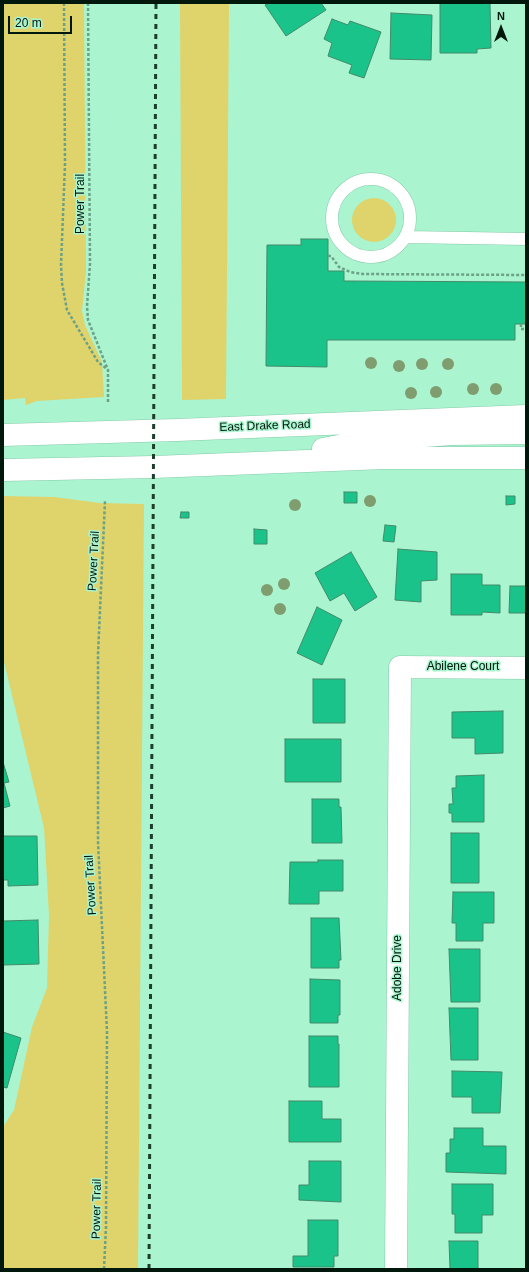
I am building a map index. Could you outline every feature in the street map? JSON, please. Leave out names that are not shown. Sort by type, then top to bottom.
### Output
[{"type":"main road","name":"East Drake Road","points":[[3,435],[526,416]]},
{"type":"main road","points":[[292,462],[316,451],[370,440],[452,434],[526,433]]},
{"type":"main road","points":[[3,470],[384,458],[526,458]]},
{"type":"main road","name":"Abilene Court","points":[[400,667],[526,668]]},
{"type":"main road","name":"Adobe Drive","points":[[396,1269],[400,667]]},
{"type":"lane","points":[[372,179],[385,182],[396,189],[405,199],[409,211],[409,224],[405,237],[397,247],[387,254],[369,256],[351,252],[341,243],[335,233],[332,221],[333,208],[338,197],[347,188],[359,181],[372,179]]},
{"type":"lane","points":[[405,237],[526,239]]},
{"type":"path","points":[[64,3],[65,164],[61,265],[62,284],[67,310],[98,362],[108,370]]},
{"type":"path","name":"Power Trail","points":[[88,3],[90,264],[87,306],[88,320],[108,370],[108,402]]},
{"type":"path","points":[[328,256],[330,256],[339,267],[350,272],[363,274],[526,275]]},
{"type":"path","points":[[521,324],[521,329],[526,329]]},
{"type":"path","name":"Power Trail","points":[[104,1269],[106,1227],[107,1032],[98,842],[98,654],[105,501]]},
{"type":"shaded area","points":[[3,3],[84,3],[86,271],[82,311],[85,325],[102,362],[104,397],[37,401],[26,405],[25,398],[3,400]]},
{"type":"shaded area","points":[[180,3],[229,3],[226,399],[182,400]]},
{"type":"shaded area","points":[[370,198],[378,198],[390,204],[396,216],[396,224],[390,236],[378,242],[370,242],[358,236],[352,224],[352,216],[358,204]]},
{"type":"shaded area","points":[[3,496],[54,497],[100,503],[144,504],[138,1269],[3,1269],[3,1127],[14,1110],[32,1027],[47,988],[49,915],[44,828],[3,658]]},
{"type":"building","points":[[269,3],[321,3],[326,10],[286,36],[265,5]]},
{"type":"building","points":[[440,3],[490,3],[491,48],[477,49],[477,53],[440,53]]},
{"type":"building","points":[[391,13],[432,15],[431,60],[390,59]]},
{"type":"building","points":[[332,19],[348,25],[350,21],[381,32],[364,78],[349,73],[352,65],[328,56],[332,43],[324,39]]},
{"type":"building","points":[[301,239],[328,239],[328,271],[344,271],[344,281],[526,282],[526,324],[515,324],[515,340],[327,340],[327,367],[266,366],[267,245],[301,245]]},
{"type":"building","points":[[344,492],[357,492],[357,503],[344,503]]},
{"type":"building","points":[[506,496],[515,496],[515,504],[506,505]]},
{"type":"building","points":[[181,512],[189,512],[189,518],[180,518]]},
{"type":"building","points":[[385,525],[396,526],[394,542],[383,541]]},
{"type":"building","points":[[254,529],[267,530],[267,544],[254,544]]},
{"type":"building","points":[[398,549],[437,552],[437,580],[421,581],[421,602],[395,600]]},
{"type":"building","points":[[351,552],[377,597],[355,611],[344,593],[330,601],[315,573]]},
{"type":"building","points":[[451,574],[482,574],[482,585],[500,585],[500,613],[482,612],[482,615],[451,615]]},
{"type":"building","points":[[510,586],[526,586],[526,613],[509,613]]},
{"type":"building","points":[[317,607],[342,620],[322,665],[297,653]]},
{"type":"building","points":[[313,679],[345,679],[345,723],[313,723]]},
{"type":"building","points":[[503,711],[503,753],[475,754],[475,738],[452,738],[452,712]]},
{"type":"building","points":[[285,739],[341,739],[341,782],[285,782]]},
{"type":"building","points":[[3,762],[9,782],[4,783],[10,806],[3,808]]},
{"type":"building","points":[[484,775],[484,822],[452,822],[452,813],[449,813],[449,804],[453,804],[452,788],[456,788],[456,776]]},
{"type":"building","points":[[312,799],[339,799],[339,807],[341,807],[342,843],[312,843]]},
{"type":"building","points":[[451,833],[479,833],[479,883],[451,883]]},
{"type":"building","points":[[3,836],[37,836],[38,885],[8,886],[8,880],[3,880]]},
{"type":"building","points":[[318,860],[343,860],[343,891],[319,891],[319,904],[289,904],[290,862],[318,862]]},
{"type":"building","points":[[453,892],[494,892],[494,923],[483,923],[483,941],[456,941],[456,923],[452,923]]},
{"type":"building","points":[[311,918],[339,918],[341,960],[339,960],[339,968],[311,968]]},
{"type":"building","points":[[38,920],[39,964],[3,965],[3,921]]},
{"type":"building","points":[[449,949],[480,949],[480,1002],[451,1002]]},
{"type":"building","points":[[310,979],[340,980],[340,1015],[338,1015],[338,1023],[310,1023]]},
{"type":"building","points":[[449,1008],[478,1008],[478,1060],[451,1060]]},
{"type":"building","points":[[3,1032],[21,1038],[7,1088],[3,1087]]},
{"type":"building","points":[[309,1036],[338,1036],[339,1087],[309,1087]]},
{"type":"building","points":[[452,1071],[502,1072],[500,1113],[472,1113],[472,1097],[452,1097]]},
{"type":"building","points":[[289,1101],[322,1101],[322,1119],[341,1119],[341,1142],[289,1142]]},
{"type":"building","points":[[454,1128],[483,1128],[483,1146],[506,1146],[506,1174],[446,1172],[446,1153],[450,1153],[450,1139],[454,1139]]},
{"type":"building","points":[[309,1161],[341,1161],[341,1202],[299,1200],[299,1185],[309,1185]]},
{"type":"building","points":[[452,1184],[493,1184],[493,1215],[482,1215],[482,1233],[455,1233],[455,1214],[452,1214]]},
{"type":"building","points":[[308,1220],[338,1220],[338,1256],[334,1256],[334,1267],[293,1267],[293,1256],[308,1256]]},
{"type":"building","points":[[449,1241],[478,1241],[478,1269],[450,1269]]},
{"type":"railway","points":[[149,1269],[156,3]]}]
